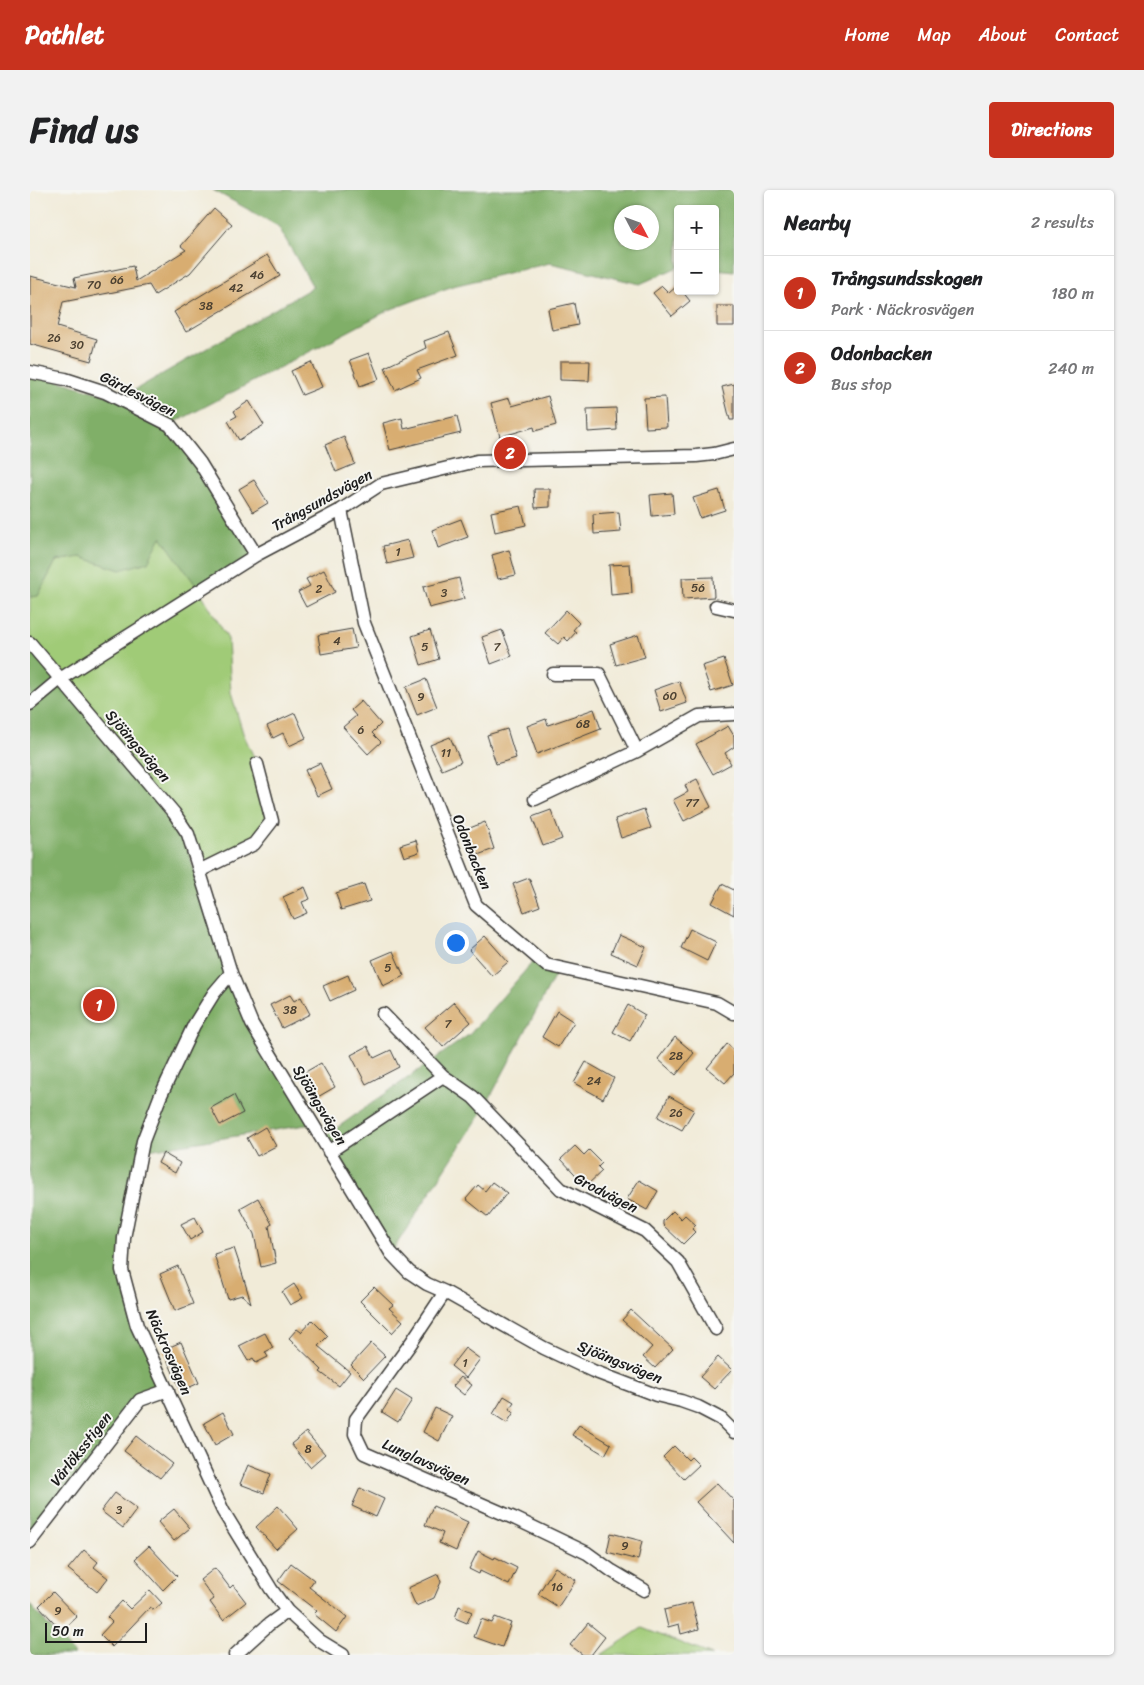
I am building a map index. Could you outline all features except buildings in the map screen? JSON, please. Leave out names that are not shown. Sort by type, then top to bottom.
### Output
[{"type":"street","name":"Gärdesvägen","points":[[30,372],[65,379],[105,392],[170,426],[200,463],[256,555]]},
{"type":"street","name":"Trångsundsvägen","points":[[30,704],[60,680],[256,555],[341,510],[381,484],[477,461],[696,456],[714,454],[734,448]]},
{"type":"street","name":"Odonbacken","points":[[341,510],[364,623],[476,905],[546,965],[717,1003],[734,1013]]},
{"type":"street","points":[[716,606],[734,610]]},
{"type":"street","name":"Sjöängsvägen","points":[[30,643],[174,812],[188,834],[232,973],[252,1024],[391,1254],[409,1272],[427,1284],[446,1292],[544,1348],[601,1374],[656,1395],[698,1407],[721,1419],[734,1432]]},
{"type":"street","points":[[553,674],[599,674],[637,750]]},
{"type":"street","points":[[535,799],[637,750],[699,716],[734,714]]},
{"type":"street","points":[[200,870],[254,844],[272,821],[257,764]]},
{"type":"street","name":"Näckrosvägen","points":[[232,973],[214,993],[194,1026],[160,1097],[143,1141],[124,1238],[122,1270],[137,1326],[223,1511],[271,1589],[287,1611],[320,1641],[342,1655]]},
{"type":"street","name":"Grodvägen","points":[[383,1014],[442,1076],[473,1097],[562,1189],[645,1231],[678,1262],[716,1329]]},
{"type":"street","points":[[329,1152],[442,1076]]},
{"type":"street","name":"Lunglavsvägen","points":[[446,1292],[356,1418],[355,1434],[364,1453],[516,1519],[586,1553],[644,1590]]},
{"type":"street","name":"Vårlöksstigen","points":[[30,1542],[140,1400],[168,1390]]},
{"type":"street","points":[[235,1655],[268,1624],[287,1611]]},
{"type":"green space","points":[[213,190],[734,190],[734,271],[719,269],[719,205],[674,205],[674,269],[640,284],[550,263],[453,286],[389,310],[170,425],[256,555],[200,591],[161,537],[148,562],[120,570],[81,557],[56,561],[38,596],[30,597],[30,372],[119,399],[313,287],[278,226]]},
{"type":"green space","points":[[161,536],[200,591],[228,639],[231,693],[243,733],[257,764],[272,821],[254,844],[201,870],[30,643],[30,597],[38,596],[56,561],[81,557],[120,570]]},
{"type":"green space","points":[[30,646],[174,812],[231,973],[312,1124],[142,1151],[122,1270],[168,1390],[140,1400],[30,1542]]},
{"type":"green space","points":[[537,957],[559,968],[484,1109],[391,1253],[321,1139],[470,1034]]},
{"type":"green space","points":[[30,1605],[75,1655],[30,1655]]},
{"type":"green space","points":[[642,1628],[712,1655],[601,1655]]},
{"type":"place","name":"Odonbacken","points":[[510,453]]},
{"type":"place","name":"Trångsundsskogen","points":[[99,1005]]}]
